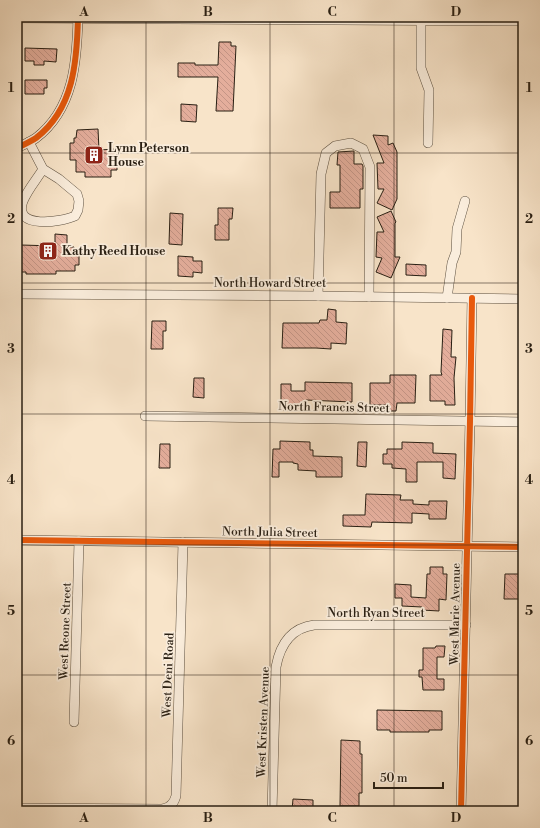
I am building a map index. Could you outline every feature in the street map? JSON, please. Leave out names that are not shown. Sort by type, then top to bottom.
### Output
[{"type":"street","points":[[17,148],[35,138],[46,128],[59,113],[68,94],[76,63],[78,17]]},
{"type":"street","points":[[17,18],[518,19]]},
{"type":"street","points":[[421,20],[421,68],[429,90],[428,143]]},
{"type":"street","points":[[28,142],[43,169],[59,179],[77,194],[79,201],[78,210],[75,216],[68,220],[44,222],[29,220],[24,216],[22,211],[23,202],[43,169]]},
{"type":"street","points":[[318,296],[320,174],[326,153],[335,146],[351,143],[363,149],[370,167],[369,296]]},
{"type":"street","points":[[447,298],[452,263],[456,252],[457,229],[464,201]]},
{"type":"street","name":"North Howard Street","points":[[17,294],[369,296],[523,299]]},
{"type":"street","name":"West Marie Avenue","points":[[461,811],[468,546],[472,298]]},
{"type":"street","name":"North Francis Street","points":[[145,416],[523,422]]},
{"type":"street","name":"North Julia Street","points":[[17,540],[523,547]]},
{"type":"street","name":"West Reone Street","points":[[74,722],[79,541]]},
{"type":"street","name":"West Deni Road","points":[[77,810],[162,809],[170,806],[175,800],[183,542]]},
{"type":"street","name":"North Ryan Street","points":[[289,637],[301,628],[314,625],[466,625]]},
{"type":"street","name":"West Kristen Avenue","points":[[272,811],[276,666],[280,650],[289,637]]},
{"type":"street","points":[[17,808],[77,810]]},
{"type":"building","points":[[219,42],[231,42],[231,46],[236,46],[233,111],[216,111],[218,77],[178,77],[178,63],[218,65]]},
{"type":"building","points":[[25,48],[57,49],[56,62],[44,61],[44,65],[34,65],[34,61],[25,61]]},
{"type":"building","points":[[25,80],[47,80],[47,88],[44,88],[44,94],[25,94]]},
{"type":"building","points":[[181,104],[197,105],[196,122],[181,121]]},
{"type":"building","name":"Lynn Peterson House","points":[[98,129],[99,150],[117,149],[117,170],[111,170],[111,177],[85,177],[85,172],[76,172],[76,160],[70,160],[70,143],[74,143],[77,130]]},
{"type":"building","points":[[373,135],[388,136],[388,145],[393,143],[397,152],[397,199],[392,210],[377,203],[384,189],[378,189],[377,163],[384,163]]},
{"type":"building","points":[[354,151],[354,164],[362,164],[363,166],[363,189],[360,189],[360,208],[330,208],[330,192],[340,192],[340,165],[337,165],[338,152]]},
{"type":"building","points":[[218,208],[233,208],[232,219],[229,219],[229,240],[215,240],[215,225],[218,225]]},
{"type":"building","points":[[391,211],[396,222],[395,257],[400,257],[391,278],[376,272],[382,258],[376,257],[377,232],[384,232],[377,217]]},
{"type":"building","points":[[170,213],[183,214],[182,245],[169,244]]},
{"type":"building","name":"Kathy Reed House","points":[[55,234],[67,235],[67,247],[74,247],[74,254],[79,254],[79,265],[75,265],[75,271],[56,271],[56,274],[26,274],[26,272],[20,272],[20,266],[17,266],[17,257],[21,257],[21,245],[55,246]]},
{"type":"building","points":[[178,256],[193,257],[193,261],[202,261],[202,273],[193,272],[193,277],[178,276]]},
{"type":"building","points":[[406,264],[426,265],[426,276],[406,275]]},
{"type":"building","points":[[328,309],[336,310],[336,322],[347,323],[346,344],[331,343],[331,349],[282,348],[283,323],[319,323],[320,320],[327,320]]},
{"type":"building","points":[[152,321],[166,321],[166,331],[163,331],[163,349],[151,349]]},
{"type":"building","points":[[443,329],[452,330],[451,357],[456,357],[454,378],[455,405],[445,405],[445,401],[430,401],[430,375],[442,375]]},
{"type":"building","points":[[390,375],[416,375],[415,403],[397,403],[396,411],[388,411],[388,405],[370,405],[370,383],[390,383]]},
{"type":"building","points":[[194,378],[204,378],[204,398],[193,397]]},
{"type":"building","points":[[305,382],[352,383],[352,402],[306,400],[305,410],[281,410],[281,384],[291,384],[291,391],[305,391]]},
{"type":"building","points":[[280,441],[310,442],[310,450],[313,450],[313,456],[342,457],[342,477],[316,477],[316,471],[298,470],[298,464],[293,462],[279,462],[279,477],[272,477],[273,449],[280,449]]},
{"type":"building","points":[[358,442],[367,442],[366,467],[357,466]]},
{"type":"building","points":[[402,442],[433,443],[433,453],[456,454],[455,479],[443,478],[443,462],[417,462],[417,482],[406,482],[406,469],[392,468],[392,464],[383,464],[383,454],[387,454],[387,449],[402,449]]},
{"type":"building","points":[[160,444],[170,444],[170,468],[159,468]]},
{"type":"building","points":[[366,494],[401,495],[400,500],[413,500],[413,504],[429,505],[429,501],[447,501],[446,519],[429,519],[429,514],[412,513],[412,523],[372,522],[371,527],[343,526],[343,515],[365,515]]},
{"type":"building","points":[[430,567],[443,567],[443,574],[447,574],[446,600],[439,599],[439,611],[422,610],[422,607],[402,606],[402,598],[395,598],[395,584],[411,585],[411,597],[426,598],[427,574],[430,574]]},
{"type":"building","points":[[505,574],[523,574],[523,599],[504,599]]},
{"type":"building","points":[[436,646],[445,646],[444,657],[437,657],[437,679],[444,679],[444,690],[423,690],[422,677],[419,677],[419,670],[423,670],[423,648],[435,648]]},
{"type":"building","points":[[377,710],[442,711],[442,730],[429,730],[429,732],[390,732],[390,730],[377,730]]},
{"type":"building","points":[[341,740],[360,741],[360,754],[362,754],[362,793],[359,793],[359,806],[340,806]]},
{"type":"building","points":[[293,799],[313,800],[313,811],[292,810]]},
{"type":"cycle path","points":[[17,148],[36,138],[49,126],[66,99],[74,67],[78,17]]},
{"type":"cycle path","points":[[461,811],[472,298]]},
{"type":"cycle path","points":[[17,540],[523,547]]},
{"type":"place","name":"Lynn Peterson House","points":[[94,155]]},
{"type":"place","name":"Kathy Reed House","points":[[48,251]]}]
